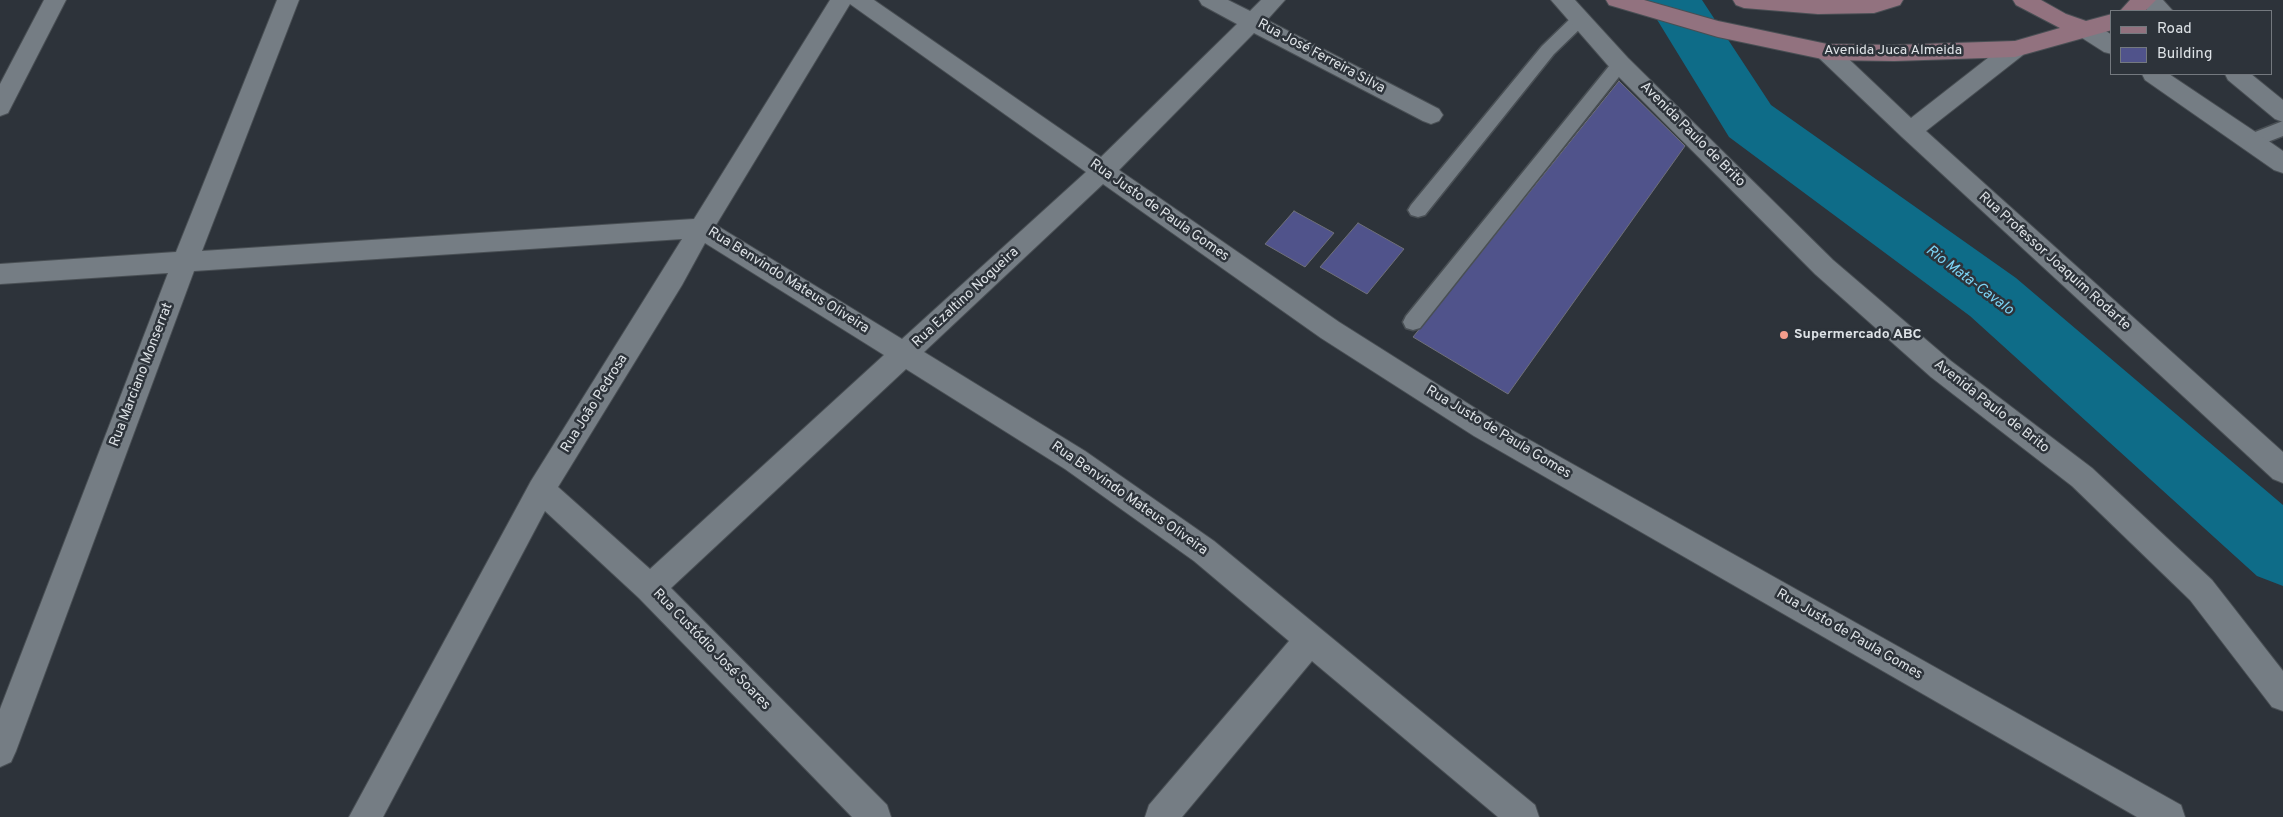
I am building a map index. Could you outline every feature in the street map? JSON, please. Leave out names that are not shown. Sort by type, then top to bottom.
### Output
[{"type":"street","points":[[0,107],[56,0]]},
{"type":"street","name":"Rua Marciano Monserrat","points":[[0,751],[185,262],[288,0]]},
{"type":"street","name":"Rua João Pedrosa","points":[[365,817],[541,490],[673,278],[701,228],[840,0]]},
{"type":"street","name":"Rua Justo de Paula Gomes","points":[[858,0],[1330,330],[1484,428],[2169,817]]},
{"type":"street","name":"Rua José Ferreira Silva","points":[[1210,0],[1431,115]]},
{"type":"street","name":"Rua Ezaltino Nogueira","points":[[650,588],[1102,171],[1274,0]]},
{"type":"street","points":[[1745,0],[1818,6],[1874,5],[1892,0]]},
{"type":"street","points":[[2024,0],[2058,19],[2087,30],[2110,45]]},
{"type":"street","points":[[2132,10],[2145,0]]},
{"type":"street","points":[[2149,0],[2161,10]]},
{"type":"street","name":"Avenida Juca Almeida","points":[[1619,1],[1718,29],[1819,51],[1894,53],[2015,49],[2110,23]]},
{"type":"street","name":"Avenida Paulo de Brito","points":[[1570,10],[1620,64],[1824,267],[1941,369],[2082,477],[2202,590],[2283,696]]},
{"type":"street","points":[[1910,131],[2015,49]]},
{"type":"street","name":"Rua Professor Joaquim Rodarte","points":[[1819,51],[1910,131],[2283,470]]},
{"type":"street","points":[[2154,75],[2252,140],[2283,164]]},
{"type":"street","points":[[2237,75],[2283,113]]},
{"type":"street","points":[[0,274],[701,228]]},
{"type":"street","name":"Rua Benvindo Mateus Oliveira","points":[[701,228],[906,353],[1083,465],[1204,551],[1523,817]]},
{"type":"street","name":"Rua Custódio José Soares","points":[[541,490],[650,588],[875,817]]},
{"type":"street","points":[[1161,817],[1310,640]]},
{"type":"lane","points":[[1418,210],[1548,50],[1570,10]]},
{"type":"lane","points":[[1412,322],[1620,64]]},
{"type":"lane","points":[[2252,140],[2283,128]]},
{"type":"building","points":[[1619,81],[1685,146],[1508,394],[1413,337]]},
{"type":"building","points":[[1294,211],[1334,233],[1305,267],[1265,244]]},
{"type":"building","points":[[1358,223],[1404,249],[1367,294],[1320,267]]},
{"type":"waterway","name":"Rio Mata-Cavalo","points":[[1673,0],[1750,121],[1993,297],[2283,552]]},
{"type":"place","name":"Supermercado ABC","points":[[1784,335]]}]
